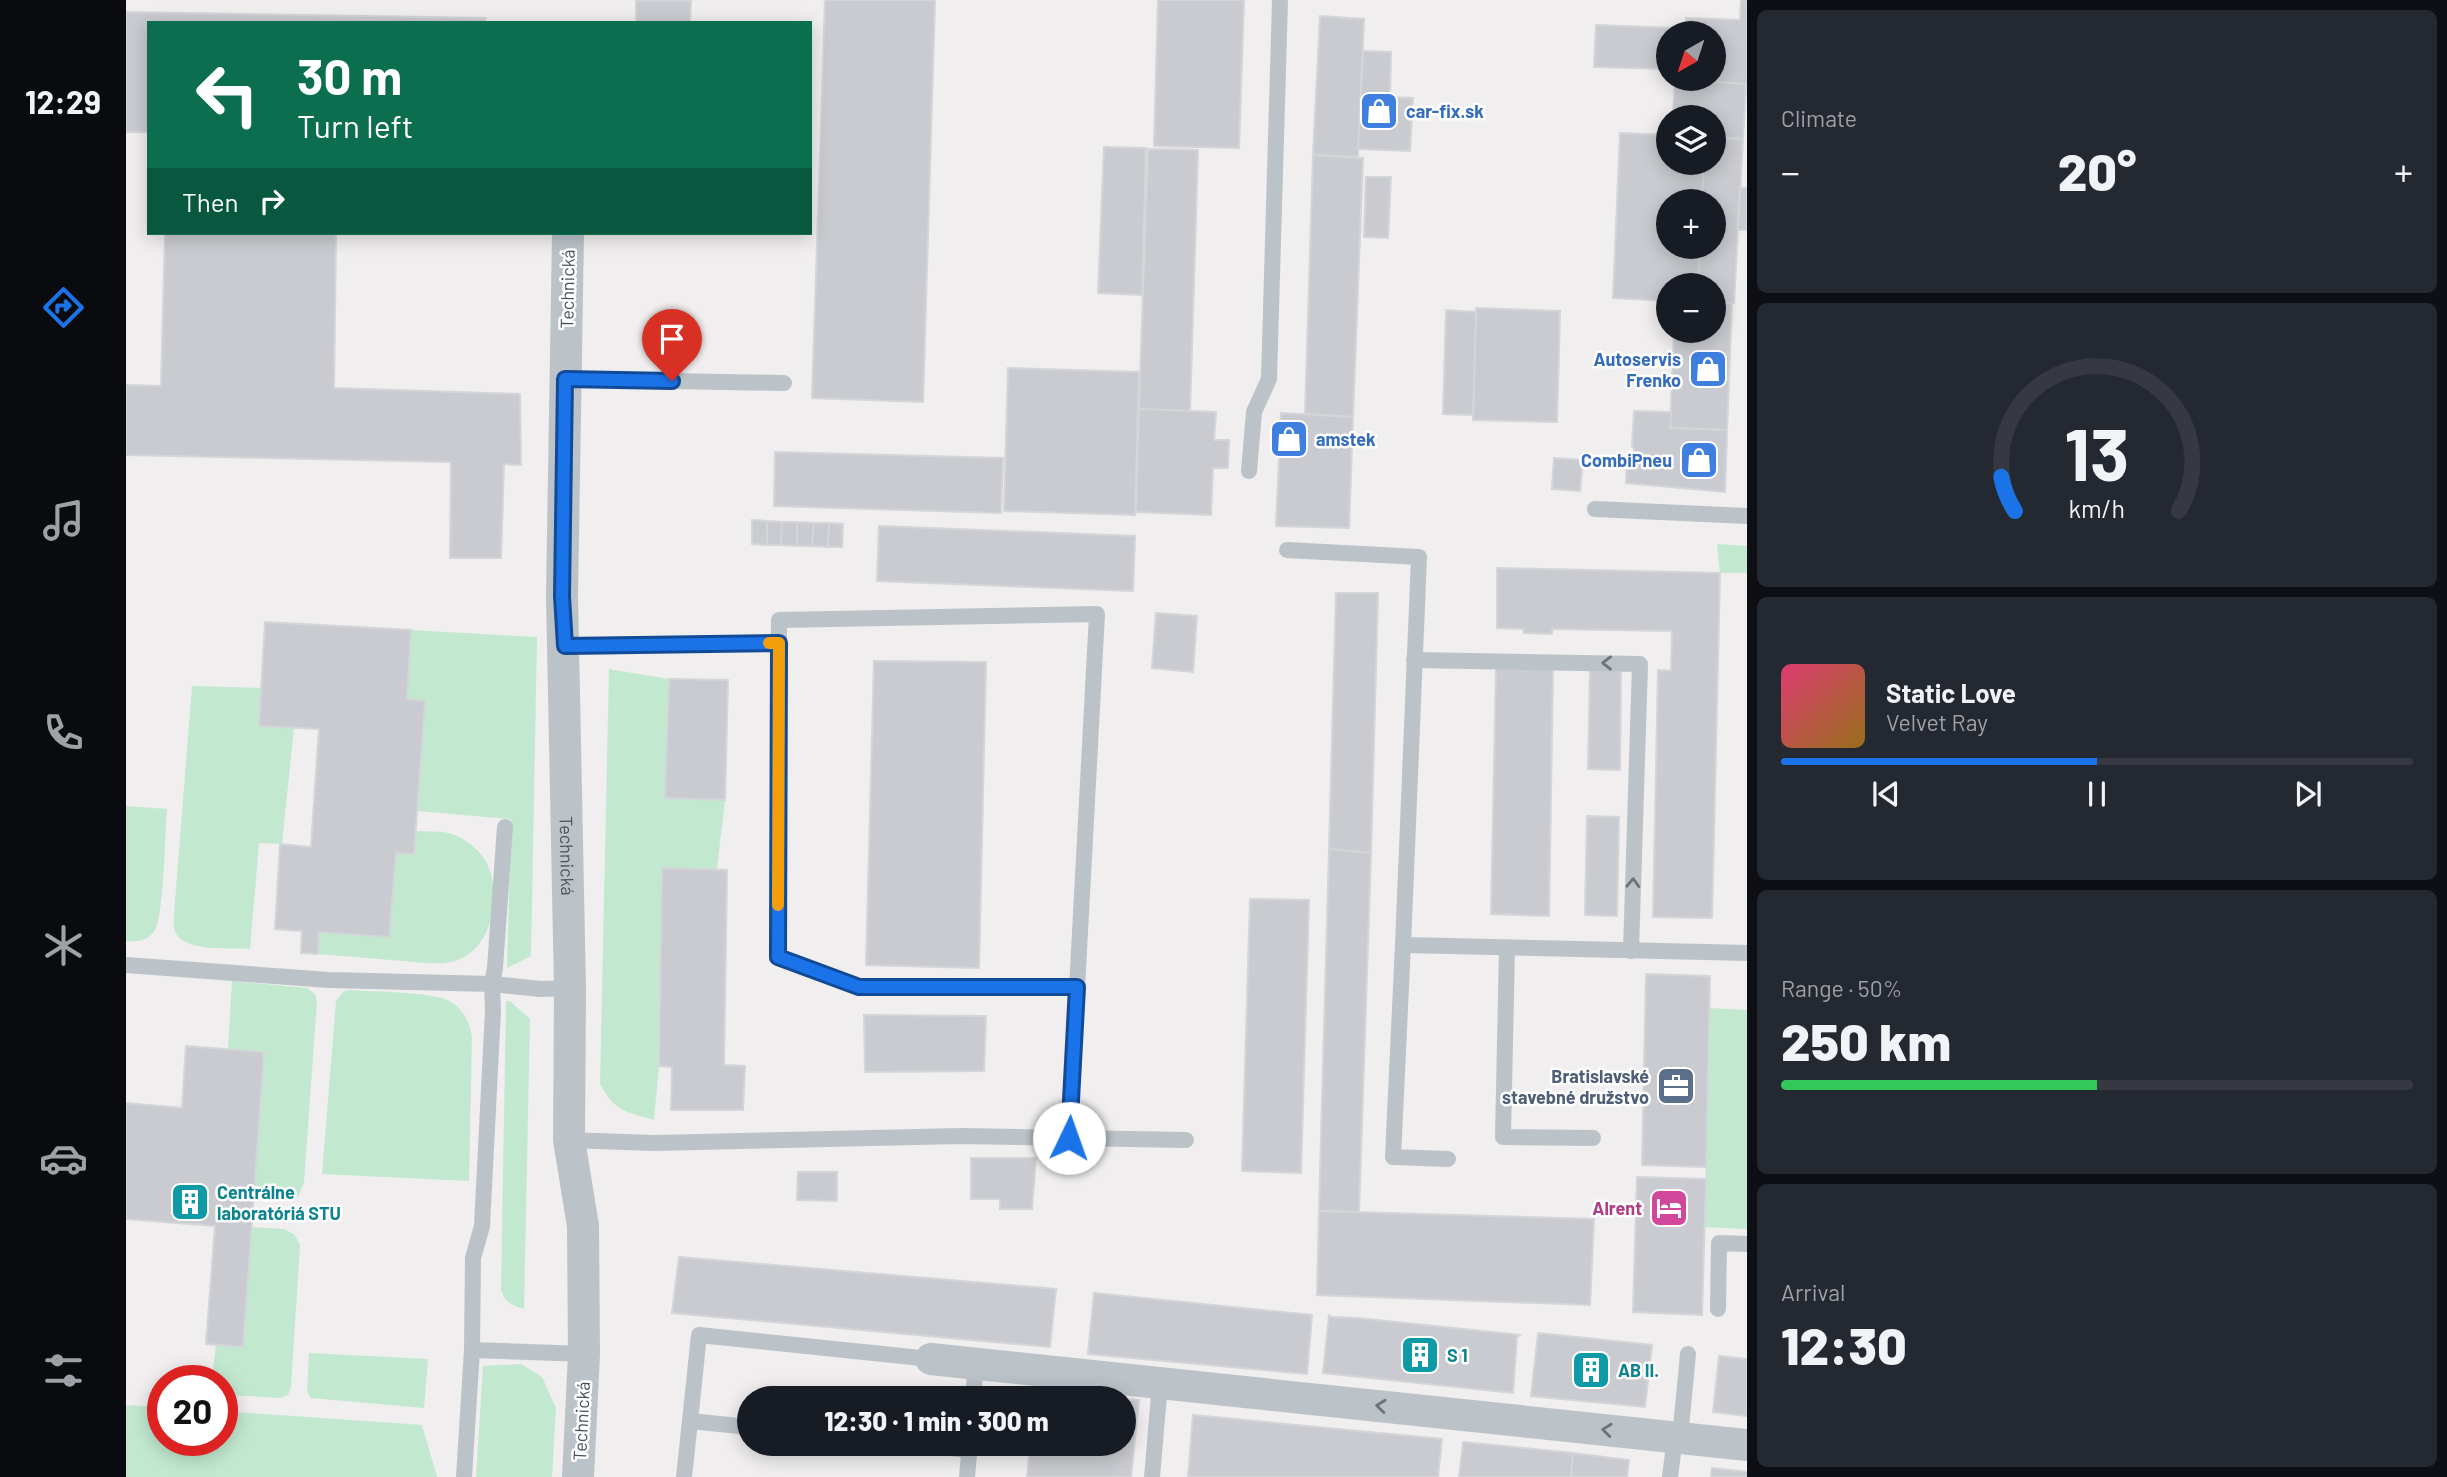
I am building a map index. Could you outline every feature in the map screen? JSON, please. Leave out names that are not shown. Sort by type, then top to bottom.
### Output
[{"type":"street","name":"Technická","points":[[568,235],[562,584],[570,988],[569,1140],[583,1226],[584,1354],[578,1477]]},
{"type":"street","points":[[931,1359],[1747,1445]]},
{"type":"lane","points":[[1249,471],[1254,412],[1269,379],[1280,0]]},
{"type":"lane","points":[[565,379],[784,383]]},
{"type":"lane","points":[[1595,509],[1747,516]]},
{"type":"lane","points":[[1287,550],[1419,557],[1393,1157],[1448,1159]]},
{"type":"lane","points":[[1069,1138],[1097,614],[779,620],[778,957],[859,987],[1077,987]]},
{"type":"lane","points":[[565,646],[779,643]]},
{"type":"lane","points":[[1415,660],[1640,664],[1631,951]]},
{"type":"lane","points":[[464,1477],[472,1350],[473,1258],[482,1226],[493,1011],[492,984],[505,827]]},
{"type":"lane","points":[[1403,945],[1747,953]]},
{"type":"lane","points":[[1507,948],[1503,1137],[1593,1138]]},
{"type":"lane","points":[[126,965],[329,980],[570,988]]},
{"type":"lane","points":[[569,1140],[654,1143],[961,1136],[1186,1140]]},
{"type":"lane","points":[[1718,1309],[1719,1243],[1747,1244]]},
{"type":"lane","points":[[684,1477],[699,1335],[931,1359]]},
{"type":"lane","points":[[472,1350],[584,1354]]},
{"type":"lane","points":[[1670,1477],[1689,1354]]},
{"type":"lane","points":[[974,1386],[976,1363]]},
{"type":"lane","points":[[1152,1477],[1160,1383]]},
{"type":"lane","points":[[690,1421],[737,1426]]},
{"type":"lane","points":[[967,1477],[968,1456]]},
{"type":"green space","points":[[1717,544],[1747,546],[1747,573],[1720,573]]},
{"type":"green space","points":[[411,630],[537,637],[531,956],[507,968],[511,819],[417,811],[425,701],[407,699]]},
{"type":"green space","points":[[609,669],[669,679],[665,798],[725,800],[717,869],[662,869],[659,1066],[654,1120],[628,1112],[616,1105],[600,1084]]},
{"type":"green space","points":[[192,686],[261,688],[260,725],[294,728],[282,844],[259,843],[250,949],[197,946],[179,938],[174,929]]},
{"type":"green space","points":[[126,806],[167,809],[158,921],[149,936],[135,941],[126,941]]},
{"type":"green space","points":[[415,831],[453,834],[473,846],[485,860],[491,873],[494,904],[491,920],[477,947],[451,962],[439,963],[318,954],[319,932],[389,937],[396,853],[414,854]]},
{"type":"green space","points":[[232,981],[307,988],[315,994],[317,1001],[304,1182],[298,1197],[254,1194],[264,1052],[228,1049]]},
{"type":"green space","points":[[344,991],[433,996],[453,1003],[468,1022],[472,1036],[469,1181],[322,1174],[336,1001]]},
{"type":"green space","points":[[506,1001],[510,1001],[530,1019],[524,1309],[510,1303],[501,1290]]},
{"type":"green space","points":[[1710,1008],[1747,1010],[1747,1229],[1704,1227]]},
{"type":"green space","points":[[251,1227],[284,1229],[294,1234],[300,1245],[291,1387],[288,1395],[280,1398],[238,1395],[238,1365],[214,1365],[216,1345],[243,1347]]},
{"type":"green space","points":[[309,1353],[428,1359],[424,1408],[311,1398],[307,1391]]},
{"type":"green space","points":[[521,1364],[542,1377],[556,1408],[552,1477],[476,1477],[483,1366]]},
{"type":"green space","points":[[126,1405],[147,1406],[147,1456],[238,1456],[238,1412],[422,1425],[437,1477],[126,1477]]},
{"type":"building","points":[[636,0],[691,1],[690,21],[636,21]]},
{"type":"building","points":[[825,0],[935,0],[923,402],[812,398]]},
{"type":"building","points":[[1158,0],[1244,0],[1239,148],[1154,146]]},
{"type":"building","points":[[1741,0],[1747,0],[1747,84],[1726,83],[1726,21],[1686,21],[1686,18],[1740,20]]},
{"type":"building","points":[[126,12],[486,18],[485,21],[147,21],[147,132],[126,132]]},
{"type":"building","points":[[1320,16],[1364,19],[1358,157],[1313,155]]},
{"type":"building","points":[[1596,25],[1656,27],[1656,69],[1594,67]]},
{"type":"building","points":[[1363,51],[1391,52],[1390,97],[1413,98],[1410,151],[1358,149]]},
{"type":"building","points":[[1726,83],[1746,84],[1743,139],[1726,138],[1726,105],[1674,105],[1674,91],[1726,91]]},
{"type":"building","points":[[1620,133],[1656,134],[1656,175],[1703,175],[1703,189],[1656,189],[1656,259],[1699,259],[1699,273],[1656,273],[1656,300],[1613,298]]},
{"type":"building","points":[[1726,138],[1743,139],[1734,303],[1726,303],[1726,273],[1699,273],[1699,259],[1726,259],[1726,189],[1703,189],[1703,175],[1726,175]]},
{"type":"building","points":[[1104,147],[1146,148],[1142,295],[1098,293]]},
{"type":"building","points":[[1148,149],[1198,150],[1190,411],[1139,409]]},
{"type":"building","points":[[1313,155],[1363,158],[1353,417],[1305,414]]},
{"type":"building","points":[[1366,177],[1391,177],[1388,238],[1364,237]]},
{"type":"building","points":[[1740,188],[1747,188],[1747,230],[1738,230]]},
{"type":"building","points":[[165,235],[336,235],[334,388],[520,394],[521,465],[504,464],[501,558],[450,558],[451,462],[126,455],[126,385],[161,386]]},
{"type":"building","points":[[1726,303],[1732,303],[1727,430],[1670,428],[1674,343],[1726,343]]},
{"type":"building","points":[[1476,308],[1560,311],[1557,422],[1473,420]]},
{"type":"building","points":[[1446,310],[1476,312],[1473,415],[1443,414]]},
{"type":"building","points":[[1008,368],[1139,372],[1135,515],[1004,511]]},
{"type":"building","points":[[1139,409],[1216,412],[1214,440],[1229,440],[1228,468],[1213,468],[1211,515],[1136,512]]},
{"type":"building","points":[[1634,411],[1671,412],[1670,428],[1727,430],[1725,492],[1626,483],[1627,460],[1634,460]]},
{"type":"building","points":[[1281,413],[1353,417],[1349,528],[1276,526]]},
{"type":"building","points":[[775,452],[1003,458],[1001,513],[774,506]]},
{"type":"building","points":[[1554,458],[1583,460],[1580,491],[1552,489]]},
{"type":"building","points":[[752,520],[767,521],[767,545],[752,544]]},
{"type":"building","points":[[767,521],[782,522],[781,545],[767,545]]},
{"type":"building","points":[[782,522],[797,522],[797,546],[781,545]]},
{"type":"building","points":[[797,522],[814,523],[812,546],[797,546]]},
{"type":"building","points":[[814,523],[829,523],[828,547],[812,546]]},
{"type":"building","points":[[829,523],[843,524],[842,547],[828,547]]},
{"type":"building","points":[[879,526],[1135,536],[1133,591],[877,581]]},
{"type":"building","points":[[1497,568],[1720,573],[1712,918],[1653,917],[1658,670],[1671,671],[1672,631],[1552,629],[1552,634],[1497,628]]},
{"type":"building","points":[[1336,593],[1378,593],[1371,853],[1329,849]]},
{"type":"building","points":[[1156,613],[1197,616],[1193,672],[1152,668]]},
{"type":"building","points":[[265,622],[411,630],[407,699],[425,701],[414,854],[396,853],[389,937],[319,932],[318,954],[301,953],[302,931],[275,929],[280,844],[311,847],[319,729],[259,726]]},
{"type":"building","points":[[874,661],[986,662],[979,968],[866,965]]},
{"type":"building","points":[[1496,668],[1553,669],[1549,916],[1491,914]]},
{"type":"building","points":[[1590,670],[1621,671],[1620,770],[1588,769]]},
{"type":"building","points":[[669,679],[728,680],[725,800],[665,798]]},
{"type":"building","points":[[1587,816],[1619,817],[1617,916],[1585,915]]},
{"type":"building","points":[[1329,849],[1371,853],[1359,1212],[1319,1211]]},
{"type":"building","points":[[662,868],[727,870],[724,1065],[745,1066],[743,1110],[671,1110],[672,1067],[659,1066]]},
{"type":"building","points":[[1250,899],[1309,900],[1301,1173],[1242,1171]]},
{"type":"building","name":"Bratislavské stavebné družstvo","points":[[1646,974],[1710,976],[1706,1167],[1642,1165]]},
{"type":"building","points":[[864,1015],[986,1016],[984,1071],[865,1072]]},
{"type":"building","name":"Centrálne laboratóriá STU","points":[[186,1046],[264,1052],[243,1347],[206,1344],[215,1226],[126,1219],[126,1103],[182,1108]]},
{"type":"building","points":[[971,1158],[1036,1158],[1032,1209],[1000,1209],[1000,1199],[971,1199]]},
{"type":"building","points":[[798,1172],[837,1172],[837,1201],[797,1200]]},
{"type":"building","points":[[1637,1177],[1706,1179],[1702,1315],[1633,1312]]},
{"type":"building","points":[[1319,1211],[1594,1219],[1590,1305],[1317,1295]]},
{"type":"building","points":[[679,1257],[1056,1289],[1050,1347],[672,1313]]},
{"type":"building","points":[[1094,1293],[1312,1315],[1307,1374],[1088,1354]]},
{"type":"building","name":"S 1","points":[[1329,1315],[1520,1335],[1517,1337],[1513,1393],[1323,1373]]},
{"type":"building","name":"AB II.","points":[[1538,1333],[1652,1345],[1645,1407],[1531,1396]]},
{"type":"building","points":[[1719,1356],[1747,1359],[1747,1416],[1713,1412]]},
{"type":"building","points":[[1136,1400],[1139,1400],[1136,1429]]},
{"type":"building","points":[[1193,1415],[1442,1439],[1438,1477],[1188,1477]]},
{"type":"building","points":[[1463,1442],[1573,1453],[1571,1477],[1459,1477]]},
{"type":"building","points":[[1573,1453],[1629,1460],[1627,1477],[1571,1477]]},
{"type":"building","points":[[1029,1456],[1133,1456],[1131,1477],[1027,1477]]},
{"type":"building","points":[[1712,1468],[1747,1472],[1747,1477],[1711,1477]]},
{"type":"slow traffic","points":[[769,643],[779,643],[778,905]]},
{"type":"place","name":"car-fix.sk","points":[[1379,111]]},
{"type":"place","name":"Autoservis Frenko","points":[[1708,369]]},
{"type":"place","name":"amstek","points":[[1289,439]]},
{"type":"place","name":"CombiPneu","points":[[1699,460]]},
{"type":"place","name":"Bratislavské stavebné družstvo","points":[[1676,1086]]},
{"type":"place","name":"Centrálne laboratóriá STU","points":[[190,1202]]},
{"type":"place","name":"Alrent","points":[[1669,1208]]},
{"type":"place","name":"S 1","points":[[1420,1355]]},
{"type":"place","name":"AB II.","points":[[1591,1370]]},
{"type":"route","points":[[672,381],[565,379],[562,596],[565,646],[779,643],[778,957],[859,987],[1077,987],[1069,1138]]}]
